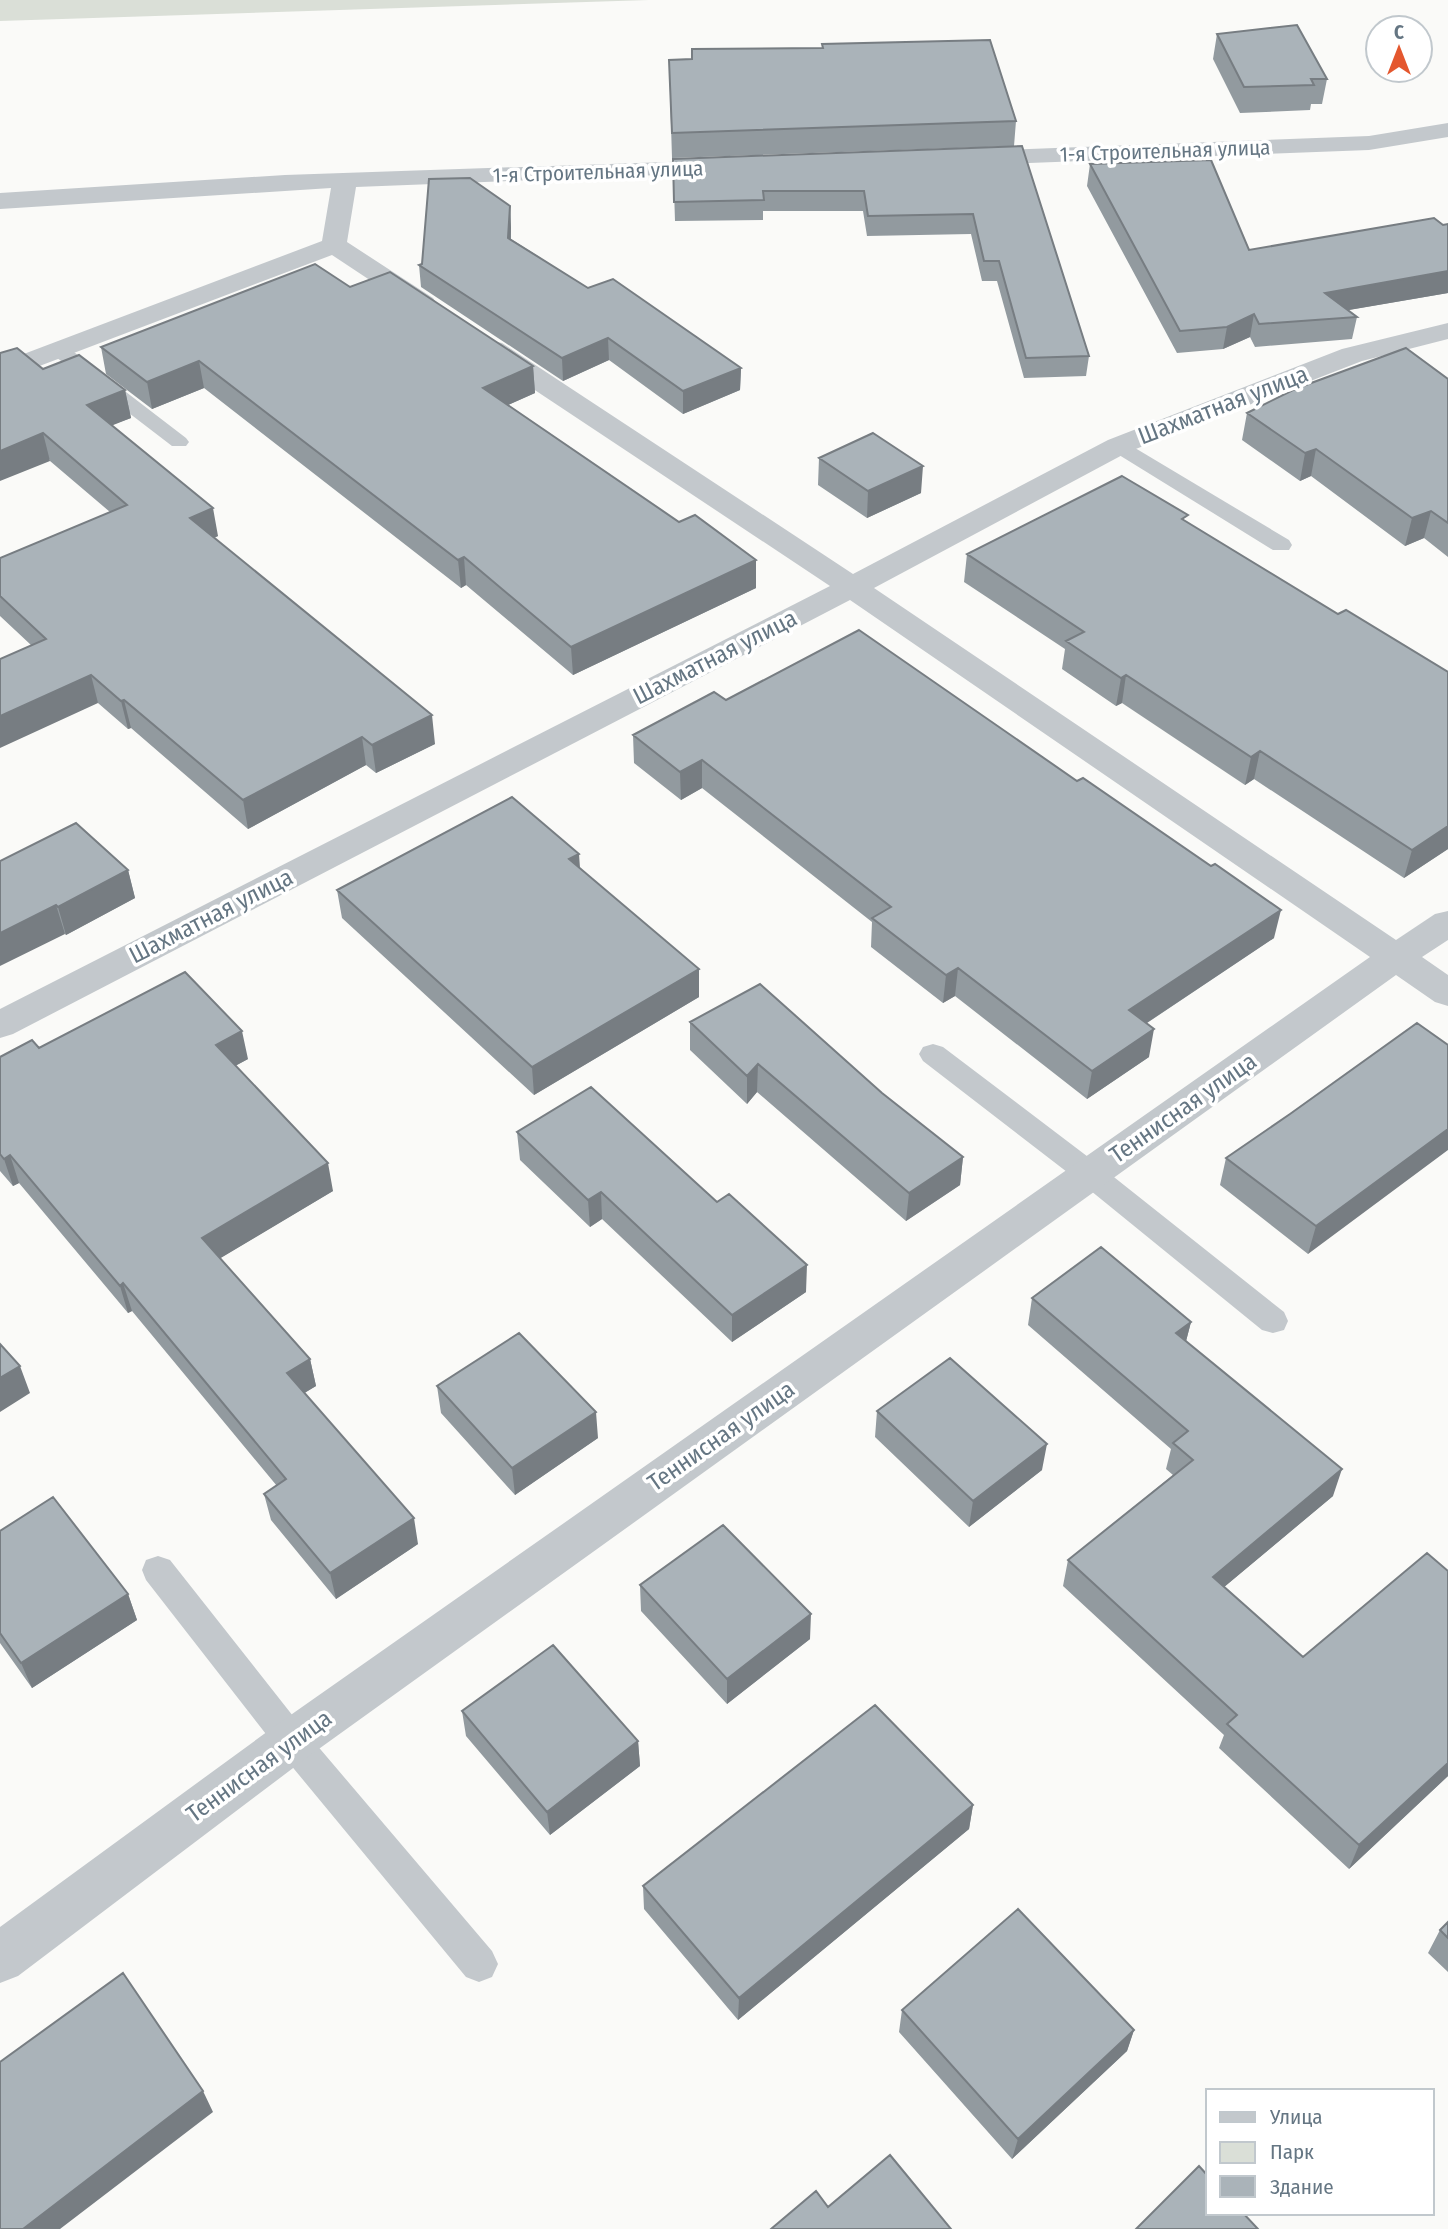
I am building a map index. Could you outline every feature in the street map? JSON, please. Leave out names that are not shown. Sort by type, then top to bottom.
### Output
[{"type":"street","name":"1-я Строительная улица","points":[[957,159],[1369,143],[1448,130]]},
{"type":"street","name":"1-я Строительная улица","points":[[0,201],[285,182],[748,166]]},
{"type":"street","points":[[334,244],[344,182]]},
{"type":"street","points":[[334,244],[852,587],[1448,993]]},
{"type":"street","points":[[0,373],[334,244]]},
{"type":"street","name":"Шахматная улица","points":[[0,1025],[852,587],[1118,446],[1352,355],[1447,333]]},
{"type":"street","name":"Теннисная улица","points":[[0,1958],[292,1741],[1394,958],[1448,923]]},
{"type":"lane","points":[[59,350],[178,442]]},
{"type":"lane","points":[[1118,446],[1281,545]]},
{"type":"lane","points":[[933,1054],[1090,1174],[1273,1321]]},
{"type":"lane","points":[[158,1570],[292,1741],[479,1964]]},
{"type":"green space","points":[[0,0],[649,0],[0,21]]},
{"type":"building","points":[[1297,25],[1327,79],[1311,79],[1314,85],[1244,87],[1217,34]]},
{"type":"building","points":[[990,40],[1016,121],[672,133],[669,60],[692,59],[692,49],[823,48],[822,44]]},
{"type":"building","points":[[1022,146],[1089,356],[1026,358],[999,261],[984,261],[973,214],[868,216],[864,191],[763,191],[764,200],[674,202],[673,159]]},
{"type":"building","points":[[1211,160],[1249,250],[1434,218],[1443,225],[1448,224],[1448,271],[1325,293],[1357,317],[1259,324],[1254,314],[1227,327],[1180,331],[1090,164]]},
{"type":"building","points":[[470,178],[510,206],[508,238],[588,288],[613,279],[741,368],[683,391],[608,338],[562,358],[419,265],[422,264],[429,179]]},
{"type":"building","points":[[315,264],[350,287],[390,272],[533,366],[483,388],[679,522],[695,515],[756,560],[571,647],[464,557],[458,560],[199,361],[147,382],[101,347]]},
{"type":"building","points":[[17,348],[43,369],[79,355],[125,390],[87,405],[213,508],[190,518],[432,715],[372,745],[362,737],[243,800],[91,675],[0,716],[0,659],[46,639],[0,596],[0,558],[127,505],[43,433],[0,451],[0,353]]},
{"type":"building","points":[[1406,348],[1448,379],[1448,523],[1431,511],[1412,518],[1316,449],[1305,453],[1247,413],[1295,389]]},
{"type":"building","points":[[873,433],[923,466],[868,491],[819,458]]},
{"type":"building","points":[[1122,476],[1188,515],[1182,519],[1338,614],[1346,610],[1448,672],[1448,826],[1412,850],[1260,751],[1251,757],[1126,675],[1121,678],[1066,641],[1084,632],[967,554]]},
{"type":"building","points":[[859,630],[1077,781],[1083,778],[1211,866],[1215,864],[1281,910],[1129,1010],[1154,1029],[1092,1071],[958,968],[946,975],[872,918],[891,907],[702,760],[680,772],[633,735],[714,692],[726,700]]},
{"type":"building","points":[[512,797],[579,854],[569,859],[699,969],[532,1067],[337,890]]},
{"type":"building","points":[[76,823],[128,870],[58,907],[56,905],[0,933],[0,861]]},
{"type":"building","points":[[185,972],[242,1031],[216,1045],[328,1163],[202,1238],[310,1359],[287,1373],[414,1518],[330,1573],[264,1494],[286,1479],[123,1283],[120,1286],[10,1155],[4,1159],[0,1154],[0,1057],[32,1040],[39,1048]]},
{"type":"building","points":[[760,984],[882,1093],[963,1157],[909,1193],[758,1064],[747,1076],[690,1022]]},
{"type":"building","points":[[1417,1023],[1448,1045],[1448,1129],[1316,1226],[1226,1158],[1290,1114]]},
{"type":"building","points":[[591,1087],[717,1202],[729,1194],[807,1265],[732,1315],[601,1192],[588,1200],[517,1132]]},
{"type":"building","points":[[1101,1247],[1191,1322],[1176,1333],[1342,1469],[1213,1577],[1303,1657],[1427,1553],[1448,1571],[1448,1763],[1359,1845],[1227,1724],[1237,1715],[1068,1560],[1193,1460],[1173,1443],[1188,1431],[1032,1298]]},
{"type":"building","points":[[519,1333],[596,1412],[512,1468],[437,1386]]},
{"type":"building","points":[[0,1344],[20,1366],[0,1378]]},
{"type":"building","points":[[950,1358],[1047,1444],[973,1501],[877,1411]]},
{"type":"building","points":[[53,1497],[128,1594],[21,1663],[0,1633],[0,1531]]},
{"type":"building","points":[[723,1525],[811,1614],[727,1679],[640,1585]]},
{"type":"building","points":[[553,1645],[638,1741],[547,1812],[462,1711]]},
{"type":"building","points":[[875,1705],[973,1805],[739,1998],[643,1886]]},
{"type":"building","points":[[1018,1909],[1134,2030],[1018,2139],[902,2010]]},
{"type":"building","points":[[1448,1922],[1448,1938],[1440,1930]]},
{"type":"building","points":[[123,1973],[203,2091],[23,2229],[0,2229],[0,2062]]},
{"type":"building","points":[[890,2155],[951,2229],[771,2229],[816,2191],[828,2207]]},
{"type":"building","points":[[1199,2166],[1206,2174],[1206,2215],[1245,2215],[1258,2229],[1136,2229]]}]
